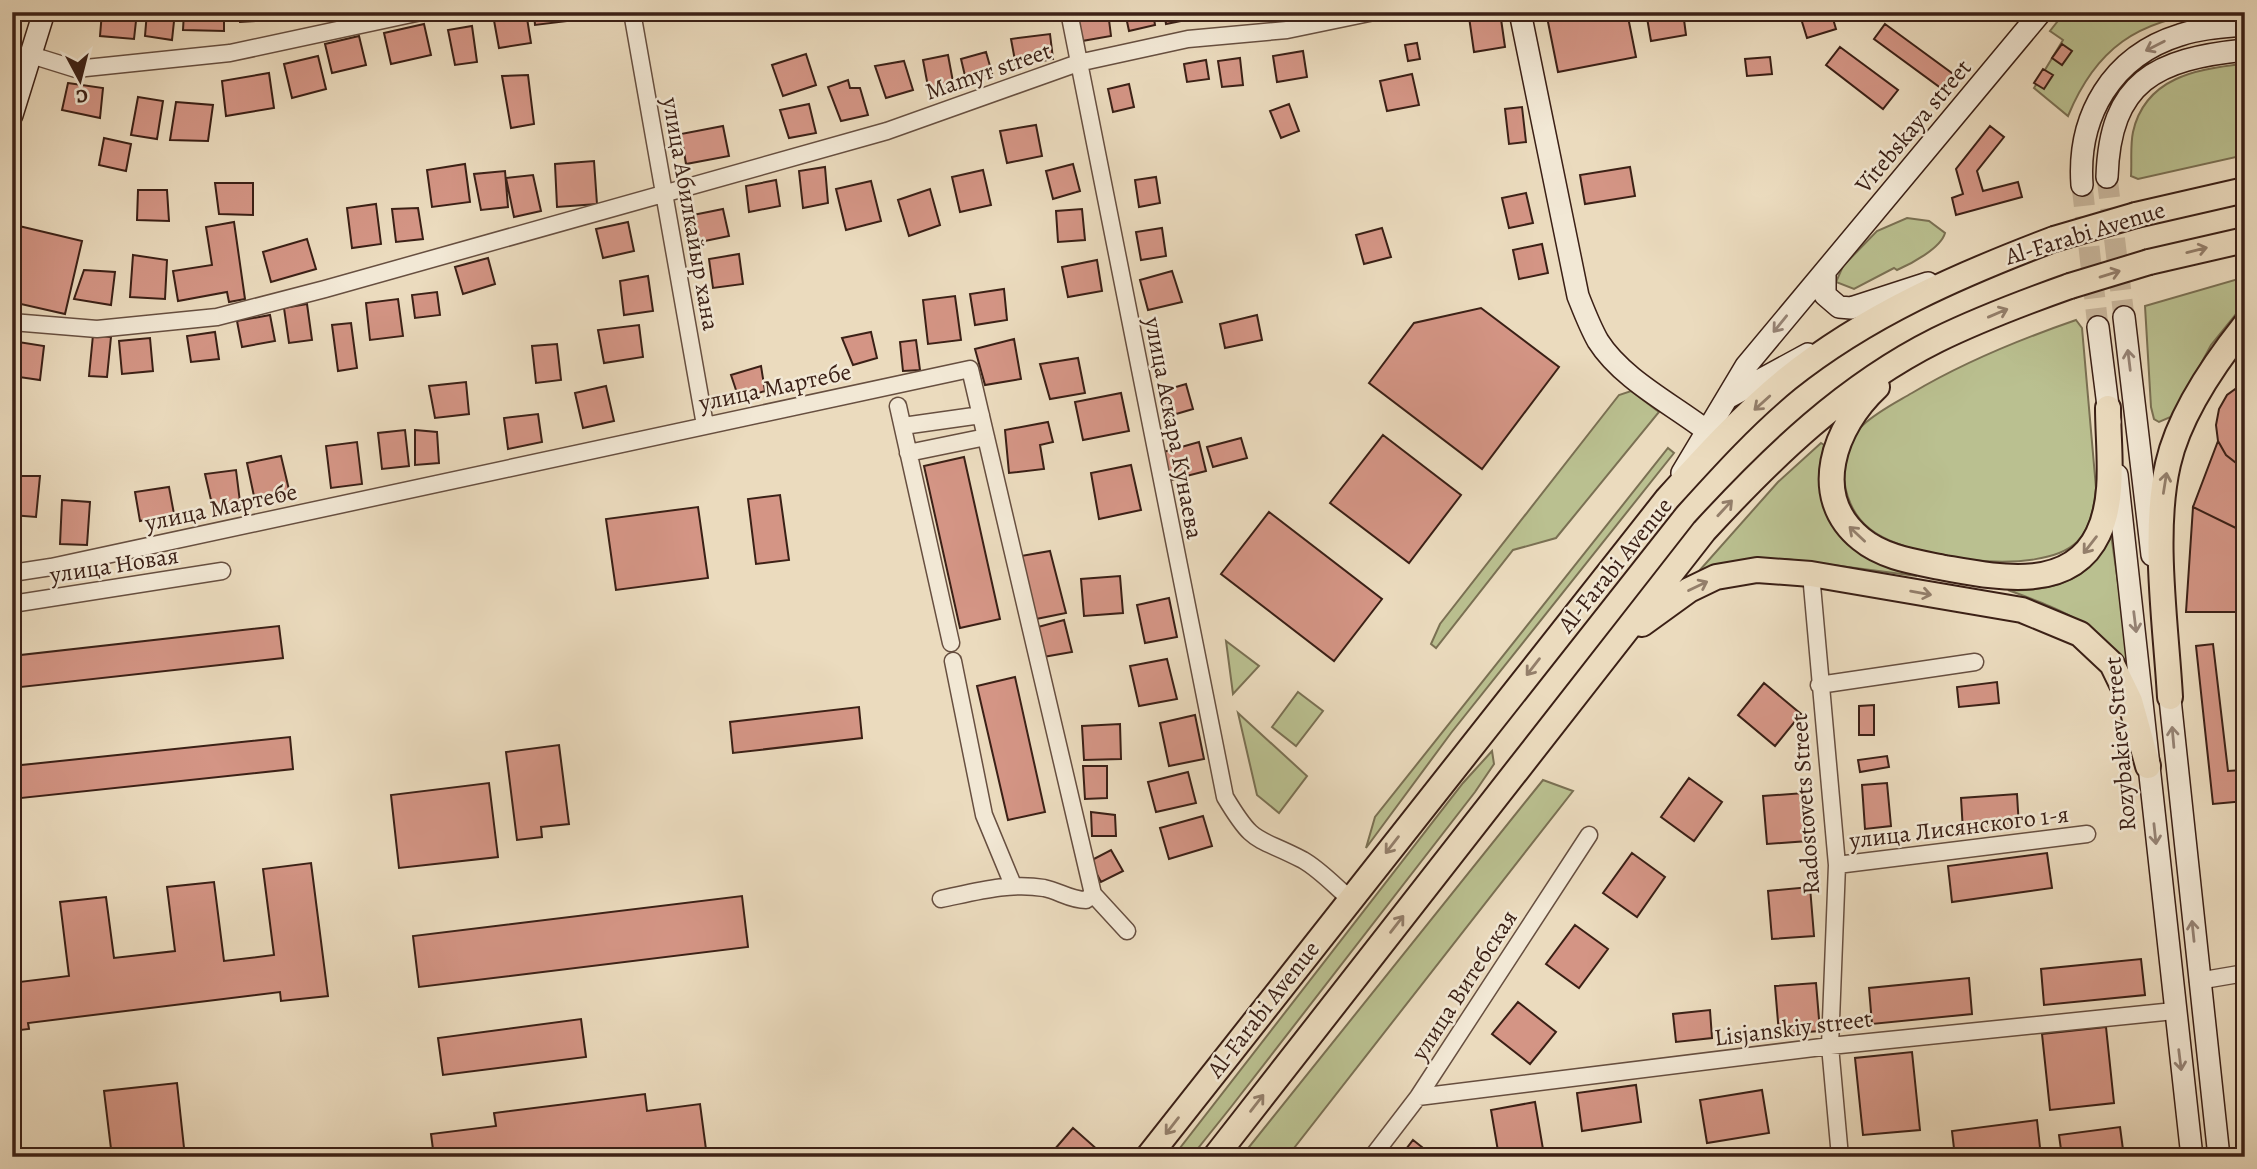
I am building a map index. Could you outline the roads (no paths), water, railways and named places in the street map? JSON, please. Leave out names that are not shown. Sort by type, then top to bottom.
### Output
[{"type":"main road","points":[[12,115],[44,12]]},
{"type":"main road","points":[[1520,12],[1552,180],[1578,296],[1586,316],[1600,343],[1626,371],[1700,426]]},
{"type":"main road","name":"Vitebskaya street","points":[[1667,499],[1700,426],[1726,399],[1746,366],[2041,12]]},
{"type":"main road","points":[[2082,185],[2082,142],[2097,100],[2112,78],[2132,59],[2156,44],[2181,34],[2245,25]]},
{"type":"main road","points":[[2107,177],[2108,147],[2118,112],[2147,79],[2188,58],[2245,50]]},
{"type":"main road","points":[[2136,215],[2245,179]]},
{"type":"main road","name":"Al-Farabi Avenue","points":[[1148,1157],[1349,898],[1667,499],[1726,435],[1788,379],[1854,331],[1913,297],[1981,267],[2054,239],[2136,215],[2245,190]]},
{"type":"main road","name":"Al-Farabi Avenue","points":[[1220,1152],[1704,531],[1761,470],[1819,418],[1881,373],[1936,341],[2000,312],[2070,286],[2149,262],[2245,240]]},
{"type":"main road","points":[[1825,273],[1825,295],[1839,307],[1851,307],[1981,267]]},
{"type":"main road","points":[[2124,317],[2170,697],[2198,981],[2219,1157]]},
{"type":"main road","points":[[2170,697],[2161,520],[2168,461],[2198,395],[2245,325]]},
{"type":"main road","name":"Rozybakiev Street","points":[[2098,327],[2141,676],[2148,766],[2192,1157]]},
{"type":"main road","points":[[1726,399],[1854,331]]},
{"type":"main road","points":[[1936,341],[1874,391],[1843,431],[1831,462],[1831,481],[1844,522],[1860,539],[1880,551],[1928,565],[2013,578],[2051,573],[2071,564],[2087,551],[2098,534],[2106,512],[2108,408]]},
{"type":"main road","points":[[1621,638],[1689,590],[1716,578],[1757,570],[1811,574],[2022,610],[2080,634],[2098,648],[2122,682],[2148,766]]},
{"type":"street","points":[[31,55],[76,69],[230,53],[421,12]]},
{"type":"street","name":"улица Абилкайыр хана","points":[[632,12],[705,425]]},
{"type":"street","name":"улица Аскара Кунаева","points":[[1069,12],[1225,797],[1246,832],[1259,842],[1304,861],[1349,898]]},
{"type":"street","name":"Mamyr street","points":[[12,322],[97,329],[217,317],[887,131],[1078,64],[1188,39],[1287,30],[1374,12]]},
{"type":"street","name":"улица Мартебе","points":[[12,573],[51,567],[970,369],[1093,894],[1127,932]]},
{"type":"street","points":[[898,405],[951,643]]},
{"type":"street","points":[[903,426],[981,415]]},
{"type":"street","points":[[908,453],[986,437]]},
{"type":"street","name":"улица Новая","points":[[12,604],[222,571]]},
{"type":"street","name":"Radostovets Street","points":[[1811,574],[1837,865],[1830,1046],[1840,1157]]},
{"type":"street","points":[[953,661],[984,815],[1013,885]]},
{"type":"street","points":[[1819,685],[1975,662]]},
{"type":"street","name":"улица Лисянского 1-я","points":[[1837,865],[2087,834]]},
{"type":"street","name":"улица Витебская","points":[[1372,1157],[1418,1097],[1589,835]]},
{"type":"street","points":[[941,899],[1013,885],[1047,888],[1073,900],[1086,900],[1093,894]]},
{"type":"street","points":[[2198,981],[2245,973]]},
{"type":"street","name":"Lisjanskiy street","points":[[1418,1097],[1830,1046],[2174,1011]]},
{"type":"tunnel","points":[[2107,177],[2124,317]]},
{"type":"tunnel","points":[[2082,185],[2098,327]]}]
